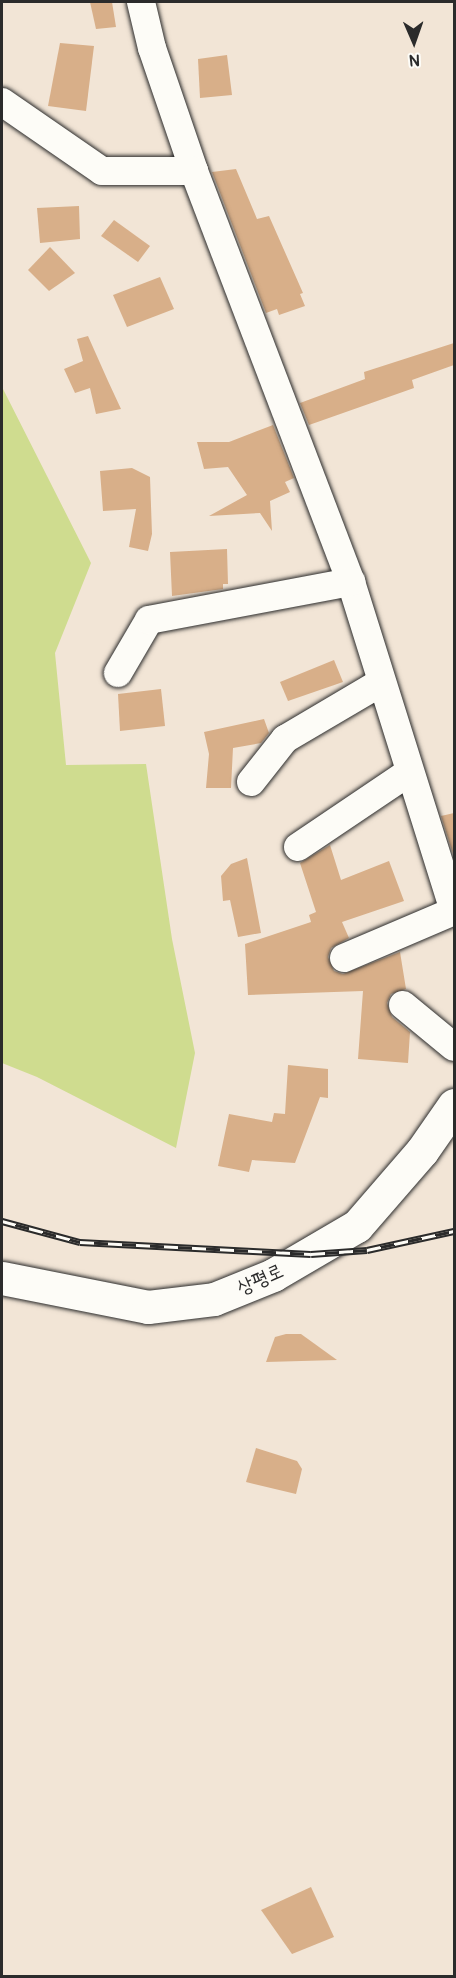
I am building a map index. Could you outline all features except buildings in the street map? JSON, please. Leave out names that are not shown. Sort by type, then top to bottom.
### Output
[{"type":"main road","name":"상평로","points":[[2,1278],[148,1307],[214,1299],[273,1275],[357,1226],[422,1151],[454,1105]]},
{"type":"street","points":[[141,2],[152,48],[194,171],[351,582],[380,683],[454,911],[344,958]]},
{"type":"street","points":[[2,102],[102,171],[194,171]]},
{"type":"street","points":[[118,673],[149,620],[351,582]]},
{"type":"street","points":[[251,782],[285,739],[380,683]]},
{"type":"street","points":[[298,847],[409,772]]},
{"type":"street","points":[[403,1005],[454,1047]]},
{"type":"green space","points":[[2,387],[91,563],[55,653],[66,765],[146,764],[172,939],[195,1053],[176,1148],[37,1077],[2,1063]]},
{"type":"railway","points":[[2,1221],[80,1242],[311,1254],[367,1250],[454,1231]]}]
